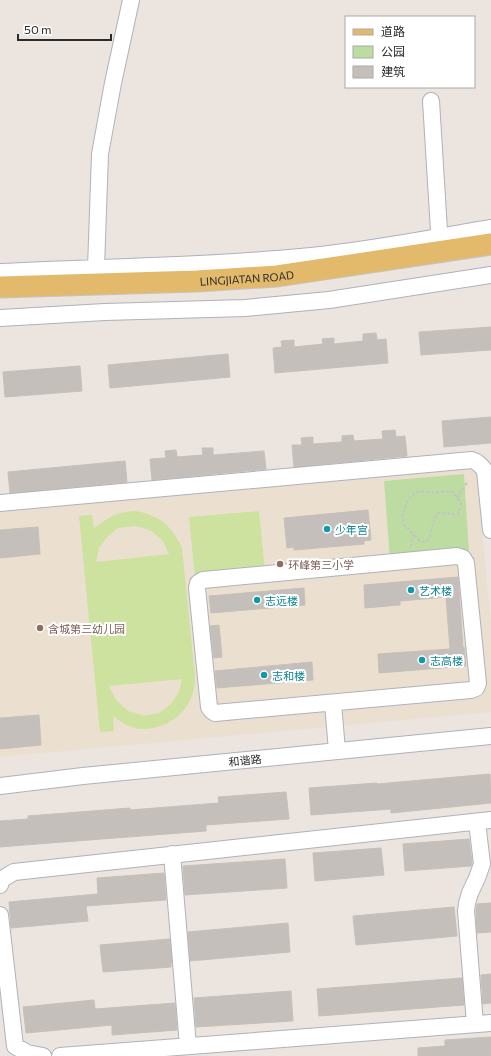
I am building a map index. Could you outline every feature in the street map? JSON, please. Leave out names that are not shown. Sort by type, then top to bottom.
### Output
[{"type":"main road","name":"LINGJIATAN ROAD","points":[[0,287],[197,281],[277,276],[440,244],[491,244]]},
{"type":"main road","name":"LINGJIATAN ROAD","points":[[0,300],[198,294],[278,288],[491,257]]},
{"type":"street","points":[[96,268],[100,154],[112,83],[131,0]]},
{"type":"street","points":[[431,101],[440,244]]},
{"type":"street","points":[[0,272],[210,263],[305,256],[386,246],[440,244],[491,228]]},
{"type":"street","points":[[0,318],[105,312],[245,308],[329,300],[491,275]]},
{"type":"street","points":[[0,503],[472,460],[482,466],[485,471],[491,530]]},
{"type":"street","points":[[457,556],[463,558],[466,563],[478,683],[476,688],[471,690],[215,714],[209,708],[197,588],[198,583],[203,580],[412,560],[457,556]]},
{"type":"street","points":[[333,702],[337,751]]},
{"type":"street","name":"和谐路","points":[[0,786],[83,776],[491,736]]},
{"type":"street","points":[[0,885],[2,879],[14,872],[484,821],[482,864],[478,878],[470,893],[466,911],[483,1024],[60,1056]]},
{"type":"street","points":[[172,854],[188,1046]]},
{"type":"street","points":[[0,915],[4,978],[15,1046],[26,1053],[43,1056]]},
{"type":"path","points":[[457,498],[468,481]]},
{"type":"path","points":[[423,491],[432,494],[444,491],[453,492],[461,504],[458,514],[455,515],[446,512],[438,513],[432,524],[432,532],[426,542],[421,542],[414,534],[404,525],[402,514],[411,496],[417,492],[423,491]]},
{"type":"path","points":[[412,560],[411,543],[414,534]]},
{"type":"shaded area","name":"环峰第三小学","points":[[476,466],[491,624],[491,712],[0,757],[0,508]]},
{"type":"green space","points":[[464,474],[469,552],[390,559],[384,481]]},
{"type":"green space","points":[[136,511],[152,516],[164,523],[174,533],[182,548],[195,685],[191,698],[180,714],[164,725],[155,728],[135,728],[126,725],[113,716],[114,731],[100,732],[79,516],[92,515],[94,528],[114,516]],"holes":[[[135,526],[150,530],[163,541],[169,554],[96,562],[99,548],[107,537],[118,528]],[[182,679],[179,692],[171,704],[159,713],[145,716],[128,711],[116,700],[109,686]]]},
{"type":"green space","points":[[259,511],[265,571],[195,578],[189,517]]},
{"type":"building","points":[[491,327],[491,350],[421,355],[419,332]]},
{"type":"building","points":[[376,333],[377,340],[386,339],[388,363],[275,373],[273,348],[282,347],[281,341],[294,340],[294,347],[323,344],[322,339],[334,338],[334,344],[363,341],[363,334]]},
{"type":"building","points":[[228,354],[230,377],[110,388],[108,365]]},
{"type":"building","points":[[80,366],[82,391],[5,397],[3,372]]},
{"type":"building","points":[[491,417],[491,443],[444,447],[442,421]]},
{"type":"building","points":[[395,430],[396,437],[405,436],[407,456],[294,467],[292,445],[302,445],[301,438],[313,437],[313,444],[342,442],[342,436],[353,435],[354,441],[383,439],[382,431]]},
{"type":"building","points":[[202,448],[213,448],[213,455],[264,451],[266,469],[152,480],[150,459],[166,458],[165,451],[176,450],[177,457],[203,455]]},
{"type":"building","points":[[125,461],[127,482],[10,493],[8,472]]},
{"type":"building","name":"少年宫","points":[[368,510],[371,540],[364,541],[364,544],[294,550],[294,547],[287,548],[284,518]]},
{"type":"building","points":[[38,527],[40,554],[0,558],[0,530]]},
{"type":"building","points":[[458,577],[463,648],[464,647],[466,666],[379,673],[378,654],[450,649],[446,597],[400,601],[400,605],[365,608],[364,585]]},
{"type":"building","name":"志远楼","points":[[304,588],[305,605],[211,613],[209,596]]},
{"type":"building","points":[[219,625],[222,657],[214,658],[210,626]]},
{"type":"building","name":"志和楼","points":[[312,662],[313,680],[217,688],[215,671]]},
{"type":"building","points":[[39,715],[41,745],[0,749],[0,718]]},
{"type":"building","points":[[490,774],[491,803],[391,813],[391,809],[311,815],[309,788],[377,784]]},
{"type":"building","points":[[286,792],[289,819],[206,825],[206,831],[0,847],[0,821],[28,819],[28,816],[219,803],[218,797]]},
{"type":"building","points":[[469,839],[472,863],[471,866],[405,871],[403,844]]},
{"type":"building","points":[[381,848],[384,875],[315,881],[313,853]]},
{"type":"building","points":[[285,859],[287,888],[185,895],[183,866]]},
{"type":"building","points":[[164,873],[166,900],[86,906],[88,921],[11,928],[9,902],[98,894],[97,878]]},
{"type":"building","points":[[491,903],[491,932],[477,933],[477,904]]},
{"type":"building","points":[[454,907],[457,936],[356,945],[353,916]]},
{"type":"building","points":[[288,923],[290,952],[190,961],[188,932]]},
{"type":"building","points":[[170,939],[171,967],[103,972],[100,945]]},
{"type":"building","points":[[491,974],[491,1003],[483,1004],[481,975]]},
{"type":"building","points":[[462,978],[464,1005],[319,1016],[317,989]]},
{"type":"building","points":[[291,991],[293,1021],[196,1027],[194,998]]},
{"type":"building","points":[[94,1000],[95,1009],[175,1003],[177,1030],[112,1035],[112,1025],[26,1033],[23,1007]]},
{"type":"building","points":[[491,1037],[491,1056],[418,1056],[418,1048],[445,1046],[445,1040]]},
{"type":"place","name":"少年宫","points":[[327,529]]},
{"type":"place","name":"环峰第三小学","points":[[280,564]]},
{"type":"place","name":"艺术楼","points":[[411,590]]},
{"type":"place","name":"志远楼","points":[[257,600]]},
{"type":"place","name":"含城第三幼儿园","points":[[40,628]]},
{"type":"place","name":"志高楼","points":[[422,660]]},
{"type":"place","name":"志和楼","points":[[264,675]]}]
